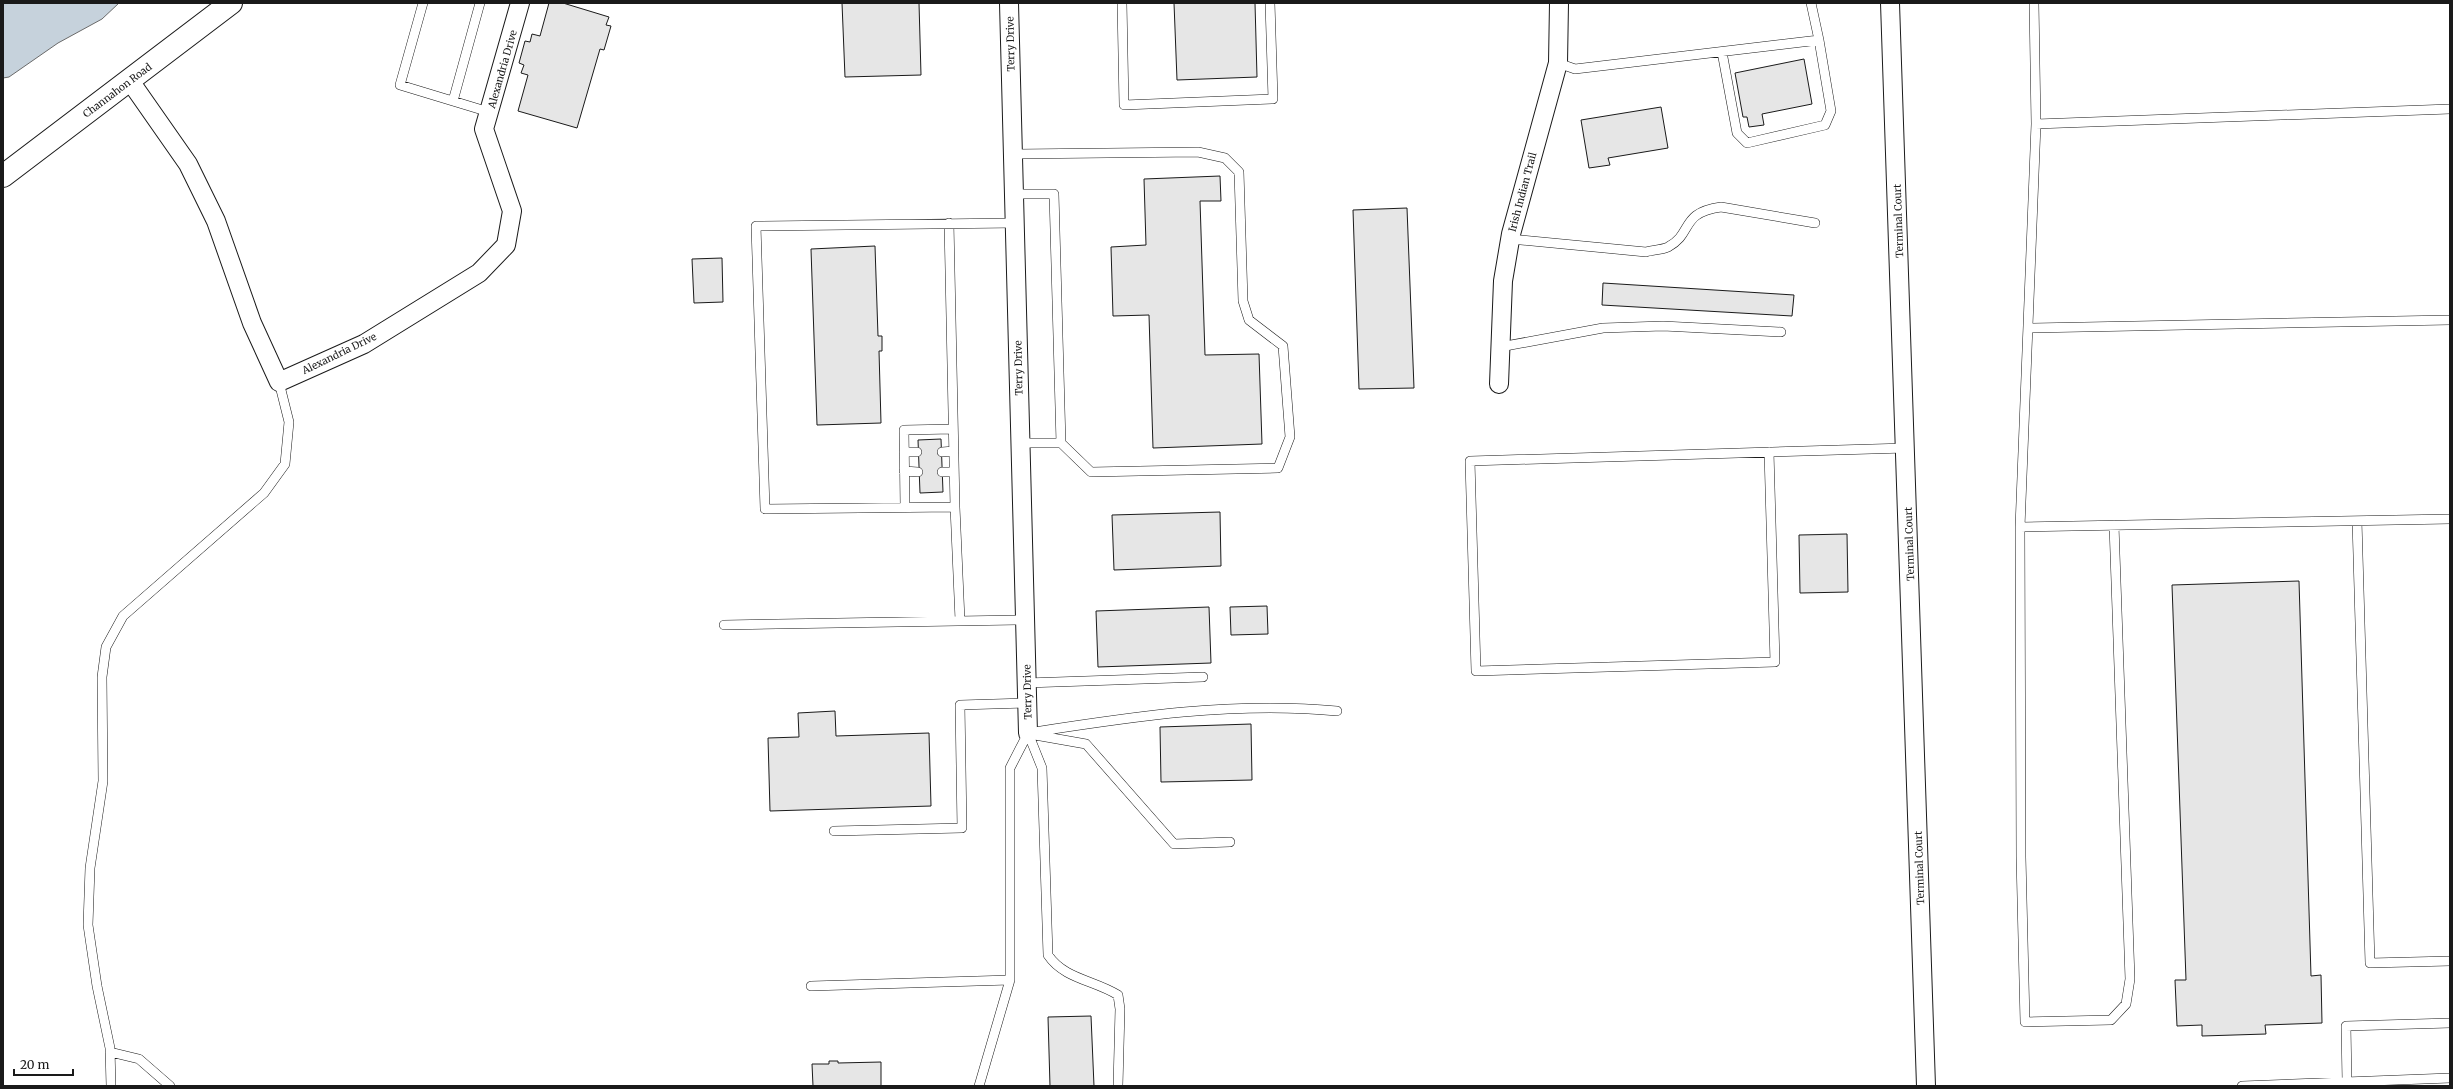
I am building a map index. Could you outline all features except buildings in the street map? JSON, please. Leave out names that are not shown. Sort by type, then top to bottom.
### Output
[{"type":"main road","name":"Channahon Road","points":[[3,176],[231,3]]},
{"type":"street","name":"Alexandria Drive","points":[[279,382],[364,344],[479,273],[506,245],[512,212],[484,129],[520,3]]},
{"type":"street","name":"Terry Drive","points":[[1009,3],[1028,733]]},
{"type":"street","name":"Irish Indian Trail","points":[[1499,384],[1503,281],[1510,239],[1558,63],[1559,3]]},
{"type":"street","name":"Terminal Court","points":[[1890,3],[1906,448],[1926,1086]]},
{"type":"street","points":[[130,80],[188,164],[216,221],[252,323],[279,382]]},
{"type":"lane","points":[[423,3],[400,85],[489,112]]},
{"type":"lane","points":[[453,101],[480,3]]},
{"type":"lane","points":[[1122,3],[1124,105],[1273,99],[1270,3]]},
{"type":"lane","points":[[1722,52],[1737,133],[1747,143],[1825,125],[1831,111],[1811,3]]},
{"type":"lane","points":[[2034,3],[2036,124],[2020,527],[2021,857],[2025,1022],[2111,1020],[2126,1004],[2130,979],[2114,525]]},
{"type":"lane","points":[[1558,63],[1575,69],[1819,40]]},
{"type":"lane","points":[[2036,124],[2450,109]]},
{"type":"lane","points":[[1013,154],[1198,152],[1224,158],[1239,172],[1243,301],[1250,320],[1283,346],[1290,437],[1278,468],[1090,472],[1061,443],[1054,194],[1014,194]]},
{"type":"lane","points":[[1510,239],[1646,252],[1667,247],[1682,235],[1688,222],[1697,214],[1707,209],[1721,207],[1815,223]]},
{"type":"lane","points":[[949,223],[954,472],[960,620]]},
{"type":"lane","points":[[955,507],[765,509],[756,226],[1014,223]]},
{"type":"lane","points":[[2029,328],[2450,320]]},
{"type":"lane","points":[[1500,347],[1603,328],[1663,326],[1781,332]]},
{"type":"lane","points":[[111,1086],[110,1052],[97,986],[88,925],[90,868],[103,781],[102,677],[106,647],[123,616],[264,493],[284,464],[289,422],[279,382]]},
{"type":"lane","points":[[905,507],[904,430],[953,430]]},
{"type":"lane","points":[[1020,444],[1061,443]]},
{"type":"lane","points":[[1769,452],[1775,662],[1476,671],[1470,461],[1769,452],[1906,448]]},
{"type":"lane","points":[[942,452],[954,451]]},
{"type":"lane","points":[[904,452],[917,452]]},
{"type":"lane","points":[[904,472],[918,472]]},
{"type":"lane","points":[[942,472],[954,472]]},
{"type":"lane","points":[[2020,527],[2450,519]]},
{"type":"lane","points":[[2357,521],[2370,963],[2450,960]]},
{"type":"lane","points":[[724,625],[1025,620]]},
{"type":"lane","points":[[1026,683],[1203,677]]},
{"type":"lane","points":[[834,831],[962,828],[960,705],[1027,703]]},
{"type":"lane","points":[[1028,733],[1161,713],[1229,708],[1279,707],[1337,711]]},
{"type":"lane","points":[[1028,733],[1086,744],[1174,844],[1230,842]]},
{"type":"lane","points":[[979,1086],[1010,980],[1010,768],[1028,733]]},
{"type":"lane","points":[[1028,733],[1042,768],[1048,955],[1056,967],[1076,977],[1106,988],[1118,995],[1120,1009],[1118,1086]]},
{"type":"lane","points":[[812,986],[1010,980]]},
{"type":"lane","points":[[2347,1082],[2346,1026],[2450,1023]]},
{"type":"lane","points":[[110,1052],[139,1059],[170,1086]]},
{"type":"lane","points":[[2242,1086],[2450,1078]]},
{"type":"shaded area","points":[[3,3],[119,3],[102,19],[58,43],[9,77],[3,78]]}]
